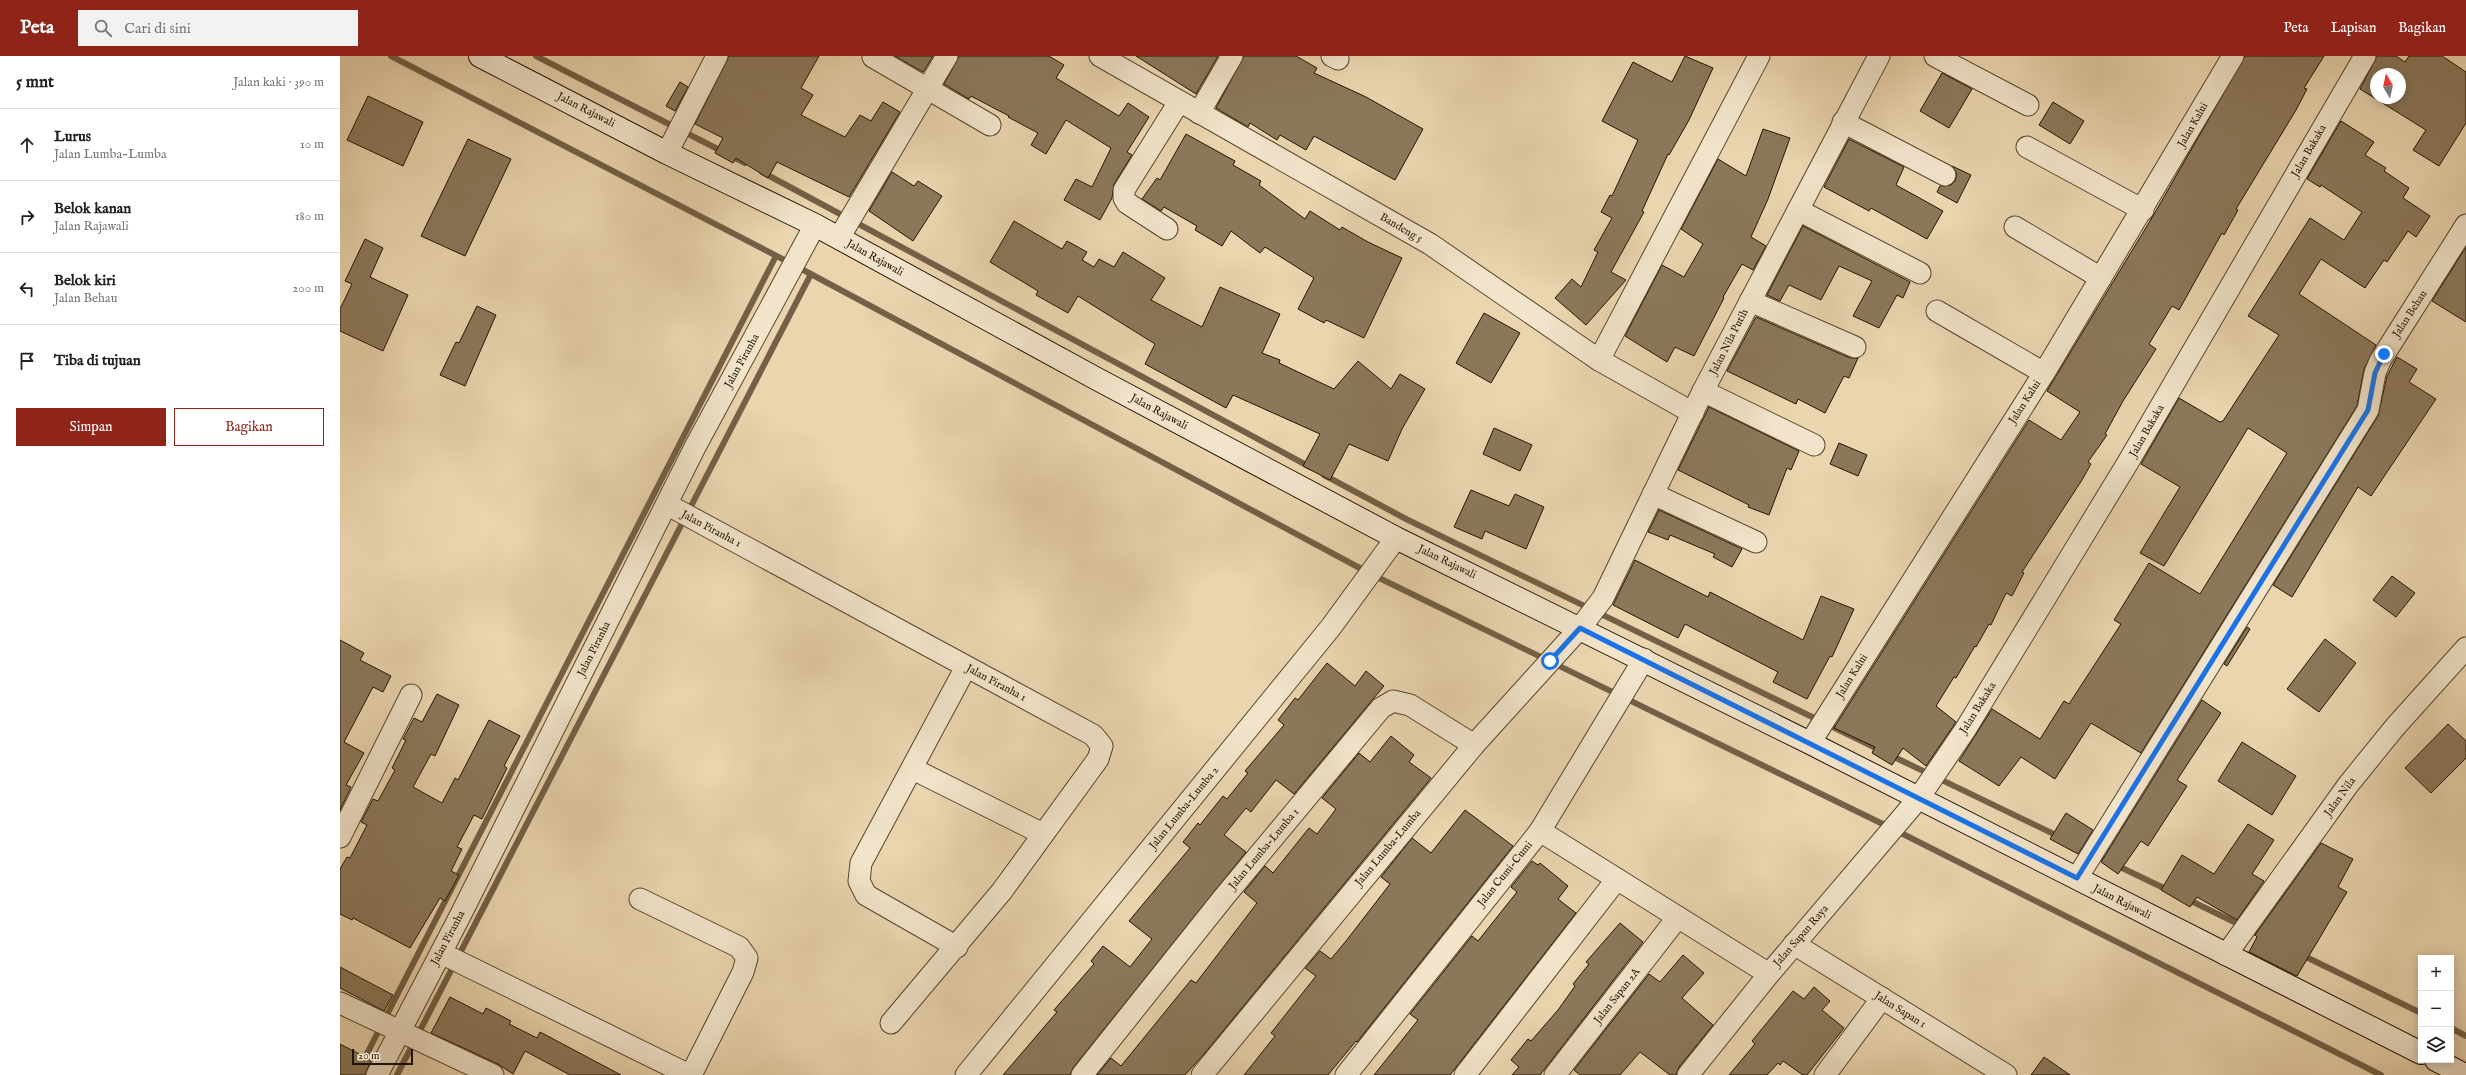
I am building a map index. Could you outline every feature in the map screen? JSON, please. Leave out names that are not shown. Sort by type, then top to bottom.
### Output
[{"type":"main road","name":"Jalan Rajawali","points":[[480,56],[667,153],[815,225],[1097,379],[1396,538],[1644,659],[2418,1051]]},
{"type":"main road","points":[[2438,1066],[2466,1075]]},
{"type":"street","points":[[667,153],[717,56]]},
{"type":"street","points":[[839,238],[947,56]]},
{"type":"street","name":"Bandeng 5","points":[[1100,56],[1430,244],[1599,360],[1693,413]]},
{"type":"street","points":[[1199,113],[1232,56]]},
{"type":"street","points":[[1599,360],[1759,56]]},
{"type":"street","name":"Jalan Nila Putih","points":[[1580,628],[1603,598],[1704,391],[1843,122],[1879,56]]},
{"type":"street","points":[[1935,56],[2028,105]]},
{"type":"street","name":"Jalan Kalui","points":[[1810,743],[2044,373],[2143,210],[2233,56]]},
{"type":"street","name":"Jalan Bakaka","points":[[1918,799],[1965,730],[2128,464],[2365,56]]},
{"type":"street","points":[[873,57],[990,125]]},
{"type":"street","points":[[1167,229],[1127,203],[1124,198],[1124,190],[1179,102]]},
{"type":"street","points":[[1843,122],[1945,175]]},
{"type":"street","points":[[2027,147],[2143,210]]},
{"type":"street","points":[[1798,210],[1920,273]]},
{"type":"street","name":"Jalan Piranha","points":[[377,1075],[441,953],[668,505],[695,447],[815,225]]},
{"type":"street","name":"Jalan Behau","points":[[2077,878],[2368,410],[2375,373],[2380,361],[2466,225]]},
{"type":"street","points":[[2016,227],[2101,278]]},
{"type":"street","points":[[1750,301],[1855,347]]},
{"type":"street","points":[[1937,311],[2044,373]]},
{"type":"street","points":[[1704,391],[1814,445]]},
{"type":"street","points":[[1653,494],[1756,542]]},
{"type":"street","name":"Jalan Piranha 1","points":[[668,505],[966,668],[1093,735],[1102,746],[1098,759],[1002,891],[957,947],[891,1023]]},
{"type":"street","name":"Jalan Lumba-Lumba 2","points":[[966,1075],[1331,627],[1396,538]]},
{"type":"street","name":"Jalan Lumba-Lumba","points":[[1202,1075],[1474,745],[1580,628]]},
{"type":"street","name":"Jalan Nila","points":[[2226,955],[2348,785],[2395,727],[2466,648]]},
{"type":"street","name":"Jalan Cumi-Cumi","points":[[1346,1075],[1540,831],[1644,659]]},
{"type":"street","points":[[957,947],[866,894],[859,881],[861,863],[913,769],[966,668]]},
{"type":"street","points":[[340,837],[411,695]]},
{"type":"street","name":"Jalan Lumba-Lumba 1","points":[[1082,1075],[1224,897],[1381,708],[1393,701],[1410,705],[1474,745]]},
{"type":"street","points":[[913,769],[1043,834]]},
{"type":"street","name":"Jalan Sapan Raya","points":[[1688,1075],[1794,944],[1918,799]]},
{"type":"street","points":[[1540,831],[1769,974]]},
{"type":"street","points":[[1465,1075],[1617,879]]},
{"type":"street","points":[[441,953],[690,1075],[743,972],[746,958],[739,947],[640,899]]},
{"type":"street","name":"Jalan Sapan 2A","points":[[1555,1075],[1678,917]]},
{"type":"street","name":"Jalan Sapan 1","points":[[1794,944],[2006,1075]]},
{"type":"street","points":[[1825,1075],[1882,998]]},
{"type":"street","points":[[340,1003],[493,1075]]},
{"type":"building","points":[[729,56],[819,56],[801,88],[813,95],[801,115],[845,137],[860,115],[871,121],[883,102],[900,112],[849,197],[777,162],[768,178],[736,158],[733,163],[715,153],[723,138],[695,124]]},
{"type":"building","points":[[895,56],[933,56],[923,72]]},
{"type":"building","points":[[959,56],[1049,56],[1064,65],[1056,78],[1119,116],[1128,103],[1149,117],[1127,152],[1132,155],[1114,184],[1112,198],[1100,220],[1064,200],[1076,179],[1092,187],[1111,148],[1066,120],[1046,154],[1031,145],[1038,133],[971,96],[969,99],[944,84]]},
{"type":"building","points":[[1136,56],[1218,56],[1196,94]]},
{"type":"building","points":[[1244,56],[1296,56],[1317,68],[1314,73],[1366,97],[1423,129],[1395,180],[1314,136],[1306,150],[1280,135],[1277,140],[1250,123],[1248,127],[1216,108]]},
{"type":"building","points":[[1685,56],[1713,68],[1689,120],[1669,155],[1668,154],[1642,211],[1644,212],[1611,272],[1626,280],[1586,325],[1555,298],[1572,279],[1581,287],[1598,252],[1594,250],[1612,218],[1601,212],[1610,195],[1612,196],[1638,140],[1602,121],[1633,62],[1672,82]]},
{"type":"building","points":[[2245,56],[2324,56],[2304,88],[2307,89],[2296,110],[2236,209],[2238,210],[2224,235],[2222,233],[2179,310],[2172,306],[2149,344],[2156,349],[2123,401],[2105,434],[2107,435],[2088,462],[2091,464],[2082,480],[2022,572],[2024,573],[2012,596],[2006,593],[1991,625],[1989,624],[1956,678],[1954,677],[1936,706],[1956,722],[1926,766],[1903,748],[1892,765],[1872,753],[1875,747],[1834,728],[2029,420],[2061,440],[2080,412],[2047,391],[2153,216]]},
{"type":"building","points":[[2377,56],[2396,56],[2405,62],[2409,56],[2442,56],[2466,72],[2466,123],[2439,166],[2413,150],[2426,130],[2384,104],[2406,104],[2406,68],[2371,68]]},
{"type":"building","points":[[2370,70],[2370,95],[2360,89]]},
{"type":"building","points":[[1942,73],[1972,89],[1949,128],[1920,111]]},
{"type":"building","points":[[680,82],[688,87],[675,111],[666,106]]},
{"type":"building","points":[[368,96],[423,122],[403,166],[347,140]]},
{"type":"building","points":[[2053,102],[2084,121],[2070,144],[2039,125]]},
{"type":"building","points":[[2341,121],[2374,142],[2365,155],[2386,168],[2384,171],[2409,188],[2403,198],[2430,216],[2416,237],[2408,231],[2387,262],[2384,260],[2365,288],[2321,259],[2299,294],[2376,345],[2364,369],[2357,406],[2141,753],[2091,723],[2055,779],[2021,757],[1999,786],[1959,761],[1992,709],[2040,739],[2064,701],[2069,704],[2121,624],[2114,620],[2149,563],[2200,594],[2287,453],[2248,428],[2164,566],[2140,553],[2180,487],[2141,464],[2179,398],[2220,422],[2223,421],[2279,335],[2248,316],[2310,218],[2344,240],[2362,212],[2321,185],[2320,187],[2307,179]]},
{"type":"building","points":[[1763,129],[1790,138],[1768,199],[1751,237],[1766,246],[1753,270],[1742,264],[1723,297],[1724,298],[1694,356],[1675,347],[1667,362],[1625,336],[1662,265],[1684,277],[1703,244],[1681,229],[1718,159],[1746,176]]},
{"type":"building","points":[[1186,134],[1235,161],[1233,165],[1261,181],[1259,185],[1305,219],[1310,211],[1340,230],[1342,227],[1368,242],[1402,258],[1364,338],[1326,320],[1324,323],[1298,309],[1314,278],[1265,247],[1260,253],[1231,231],[1222,246],[1195,230],[1197,226],[1164,207],[1161,211],[1142,199],[1157,178],[1160,180]]},
{"type":"building","points":[[468,139],[511,159],[465,256],[421,236]]},
{"type":"building","points":[[1849,139],[1904,167],[1896,185],[1943,211],[1927,239],[1871,208],[1869,211],[1824,187]]},
{"type":"building","points":[[1952,166],[1971,175],[1957,203],[1937,192],[1940,186],[1951,185],[1955,181],[1957,174]]},
{"type":"building","points":[[892,172],[914,186],[918,181],[942,196],[913,241],[869,211]]},
{"type":"building","points":[[1014,221],[1062,249],[1067,241],[1087,252],[1082,260],[1094,267],[1099,259],[1114,267],[1123,252],[1165,278],[1151,300],[1202,327],[1220,287],[1280,314],[1262,353],[1280,360],[1279,363],[1334,389],[1358,361],[1391,389],[1400,374],[1425,389],[1402,429],[1388,461],[1349,444],[1330,480],[1303,466],[1320,434],[1233,395],[1226,408],[1145,364],[1155,344],[1078,296],[1068,313],[1036,295],[1038,291],[990,262]]},
{"type":"building","points":[[1803,226],[1910,282],[1903,298],[1897,295],[1879,328],[1853,316],[1872,281],[1839,266],[1821,300],[1789,285],[1780,301],[1767,295]]},
{"type":"building","points":[[365,239],[383,248],[370,277],[408,295],[383,351],[340,331],[340,309],[352,284],[345,281]]},
{"type":"building","points":[[2466,247],[2466,322],[2432,301]]},
{"type":"building","points":[[477,306],[496,315],[465,386],[440,375],[456,342],[459,343]]},
{"type":"building","points":[[1484,313],[1520,333],[1491,383],[1456,363]]},
{"type":"building","points":[[1756,317],[1850,358],[1858,358],[1849,378],[1844,376],[1825,413],[1798,399],[1796,404],[1727,371]]},
{"type":"building","points":[[2397,357],[2417,369],[2409,382],[2436,399],[2371,496],[2358,487],[2292,597],[2273,585],[2378,416],[2387,376]]},
{"type":"building","points":[[1709,407],[1799,451],[1791,470],[1787,468],[1769,515],[1748,507],[1749,505],[1678,470]]},
{"type":"building","points":[[1494,428],[1532,445],[1520,471],[1483,454]]},
{"type":"building","points":[[1839,443],[1867,455],[1858,476],[1830,464]]},
{"type":"building","points":[[1471,490],[1509,506],[1515,494],[1544,507],[1526,549],[1485,531],[1482,539],[1454,527]]},
{"type":"building","points":[[1659,510],[1742,549],[1732,567],[1713,557],[1715,554],[1670,535],[1668,540],[1648,532]]},
{"type":"building","points":[[1635,560],[1708,597],[1710,592],[1803,640],[1821,596],[1854,609],[1832,657],[1830,656],[1807,699],[1773,682],[1778,672],[1685,624],[1678,638],[1613,605]]},
{"type":"building","points":[[2392,576],[2415,593],[2396,617],[2373,600]]},
{"type":"building","points":[[2247,627],[2250,629],[2227,666],[2224,664]]},
{"type":"building","points":[[2325,639],[2356,663],[2319,712],[2287,689]]},
{"type":"building","points":[[340,640],[364,653],[360,660],[391,676],[383,692],[373,687],[344,742],[364,753],[346,785],[351,787],[340,810]]},
{"type":"building","points":[[1327,663],[1355,686],[1366,671],[1384,686],[1294,794],[1276,780],[1251,812],[1246,808],[1224,835],[1246,852],[1073,1068],[1070,1075],[1003,1075],[1057,1012],[1054,1010],[1094,964],[1091,961],[1103,946],[1130,967],[1152,939],[1129,921],[1190,848],[1183,842],[1198,823],[1200,825],[1223,796],[1227,799],[1248,773],[1245,771],[1284,725],[1278,720],[1295,698],[1298,700]]},
{"type":"building","points":[[437,694],[459,705],[435,756],[431,754],[413,787],[442,803],[455,778],[458,780],[489,720],[520,736],[504,766],[507,768],[482,819],[474,815],[457,847],[462,849],[451,871],[459,875],[445,901],[440,898],[410,948],[353,918],[352,920],[340,914],[340,869],[347,857],[350,858],[367,825],[361,822],[373,799],[378,801],[395,770],[392,768],[406,740],[403,739],[414,718],[422,722]]},
{"type":"building","points":[[2202,700],[2221,713],[2177,780],[2187,786],[2148,846],[2141,841],[2118,874],[2101,862]]},
{"type":"building","points":[[2448,724],[2466,741],[2466,758],[2431,793],[2405,768]]},
{"type":"building","points":[[1391,736],[1414,755],[1409,762],[1431,778],[1204,1054],[1185,1075],[1097,1075],[1111,1058],[1121,1066],[1191,980],[1196,983],[1257,903],[1244,892],[1265,866],[1273,873],[1309,828],[1317,834],[1336,809],[1322,798],[1359,753],[1370,762]]},
{"type":"building","points":[[2242,742],[2296,776],[2272,815],[2218,781]]},
{"type":"building","points":[[1465,810],[1513,846],[1357,1042],[1356,1041],[1328,1075],[1244,1075],[1275,1036],[1271,1033],[1316,976],[1305,968],[1320,951],[1331,959],[1346,941],[1390,884],[1381,877],[1412,838],[1431,853]]},
{"type":"building","points":[[2066,813],[2093,830],[2078,854],[2050,839]]},
{"type":"building","points":[[2248,824],[2274,840],[2252,874],[2264,881],[2237,920],[2197,897],[2190,907],[2161,890],[2182,855],[2214,874]]},
{"type":"building","points":[[2321,843],[2353,859],[2338,887],[2347,892],[2297,976],[2249,952],[2257,937],[2255,935]]},
{"type":"building","points":[[1532,861],[1538,865],[1540,863],[1568,886],[1558,899],[1576,913],[1450,1075],[1374,1075],[1418,1020],[1410,1014],[1472,936],[1478,941],[1517,892],[1511,887]]},
{"type":"building","points":[[1620,923],[1643,942],[1540,1075],[1512,1075],[1519,1067],[1511,1060],[1528,1039],[1531,1041],[1558,1010],[1575,986],[1573,984],[1589,964],[1586,962]]},
{"type":"building","points":[[1683,955],[1704,973],[1682,998],[1713,1025],[1679,1067],[1676,1075],[1670,1075],[1640,1052],[1620,1075],[1580,1075],[1574,1070],[1649,974],[1660,982]]},
{"type":"building","points":[[340,967],[393,995],[384,1011],[340,988]]},
{"type":"building","points":[[1814,987],[1830,1001],[1822,1010],[1844,1028],[1807,1075],[1803,1075],[1783,1061],[1780,1065],[1778,1063],[1767,1075],[1729,1075],[1755,1044],[1752,1041],[1793,991],[1804,999]]},
{"type":"building","points":[[450,997],[483,1014],[486,1008],[511,1021],[509,1024],[537,1038],[540,1032],[621,1075],[570,1075],[525,1051],[513,1074],[498,1064],[431,1033]]},
{"type":"building","points":[[340,1044],[371,1060],[365,1075],[340,1075]]},
{"type":"building","points":[[2044,1057],[2070,1075],[2031,1075]]},
{"type":"waterway","points":[[391,56],[794,265],[1371,574],[1893,829],[2381,1075]]},
{"type":"waterway","points":[[536,56],[745,163]]},
{"type":"waterway","points":[[762,172],[1310,467]]},
{"type":"waterway","points":[[356,1075],[776,256]]},
{"type":"waterway","points":[[397,1075],[811,274]]},
{"type":"waterway","points":[[1324,475],[1408,520],[1882,751]]},
{"type":"waterway","points":[[1890,755],[2060,837]]},
{"type":"waterway","points":[[2095,855],[2170,891]]},
{"type":"waterway","points":[[2187,899],[2263,936]]},
{"type":"waterway","points":[[2300,954],[2418,1012]]},
{"type":"waterway","points":[[2454,1030],[2466,1036]]},
{"type":"route","points":[[1550,661],[1580,628],[1810,743],[2036,859],[2077,878],[2094,854],[2368,410],[2371,402],[2375,373],[2384,354]]}]
